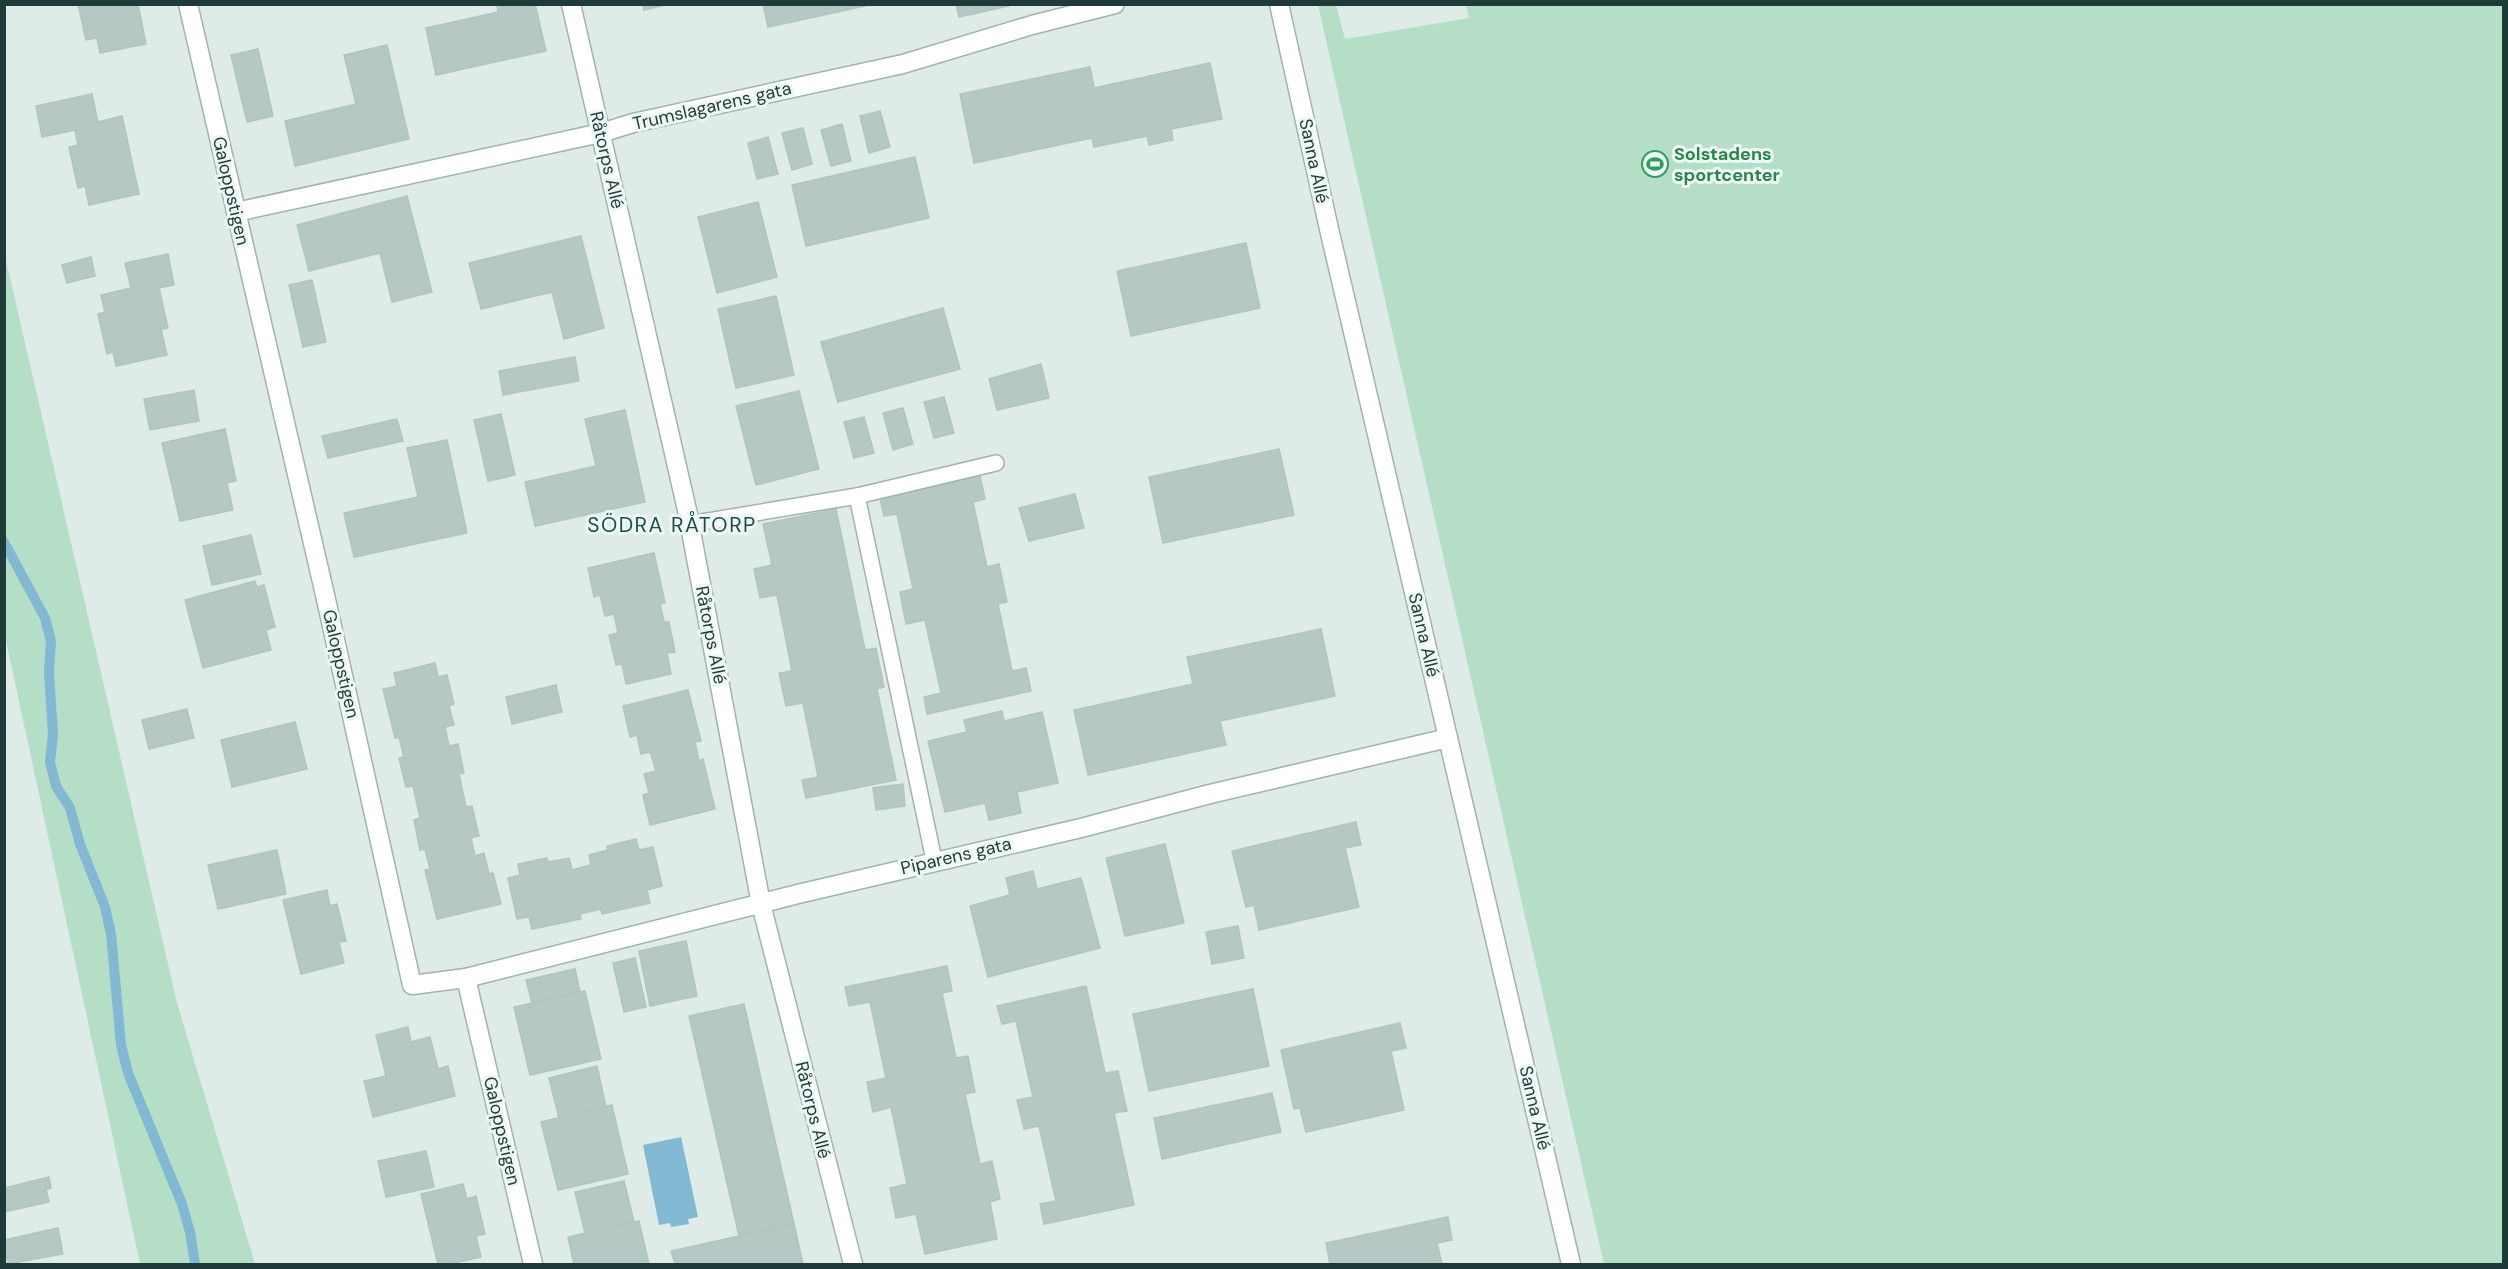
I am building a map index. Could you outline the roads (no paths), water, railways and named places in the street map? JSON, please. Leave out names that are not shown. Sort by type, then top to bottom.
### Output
[{"type":"street","name":"Galoppstigen","points":[[188,4],[328,607],[412,985],[466,978],[533,1264]]},
{"type":"street","name":"Råtorps Allé","points":[[571,4],[690,524],[761,904],[853,1264]]},
{"type":"street","name":"Trumslagarens gata","points":[[236,212],[601,133],[633,123],[903,64],[1032,25],[1115,4]]},
{"type":"street","name":"Sanna Allé","points":[[1279,4],[1329,230],[1571,1264]]},
{"type":"street","name":"Piparens gata","points":[[466,978],[934,860],[1081,828],[1210,794],[1448,738]]},
{"type":"lane","points":[[690,524],[856,496],[996,462]]},
{"type":"lane","points":[[856,496],[934,860]]},
{"type":"water","points":[[681,1137],[698,1217],[688,1219],[689,1224],[671,1227],[670,1223],[659,1225],[643,1145]]},
{"type":"waterway","points":[[4,542],[45,618],[51,641],[49,672],[53,734],[50,762],[56,786],[70,808],[80,844],[105,907],[111,934],[121,1045],[128,1073],[182,1204],[190,1232],[195,1264]]},
{"type":"place","name":"Solstadens sportcenter","points":[[1655,164]]},
{"type":"district","name":"SÖDRA RÅTORP","points":[[672,525]]}]
